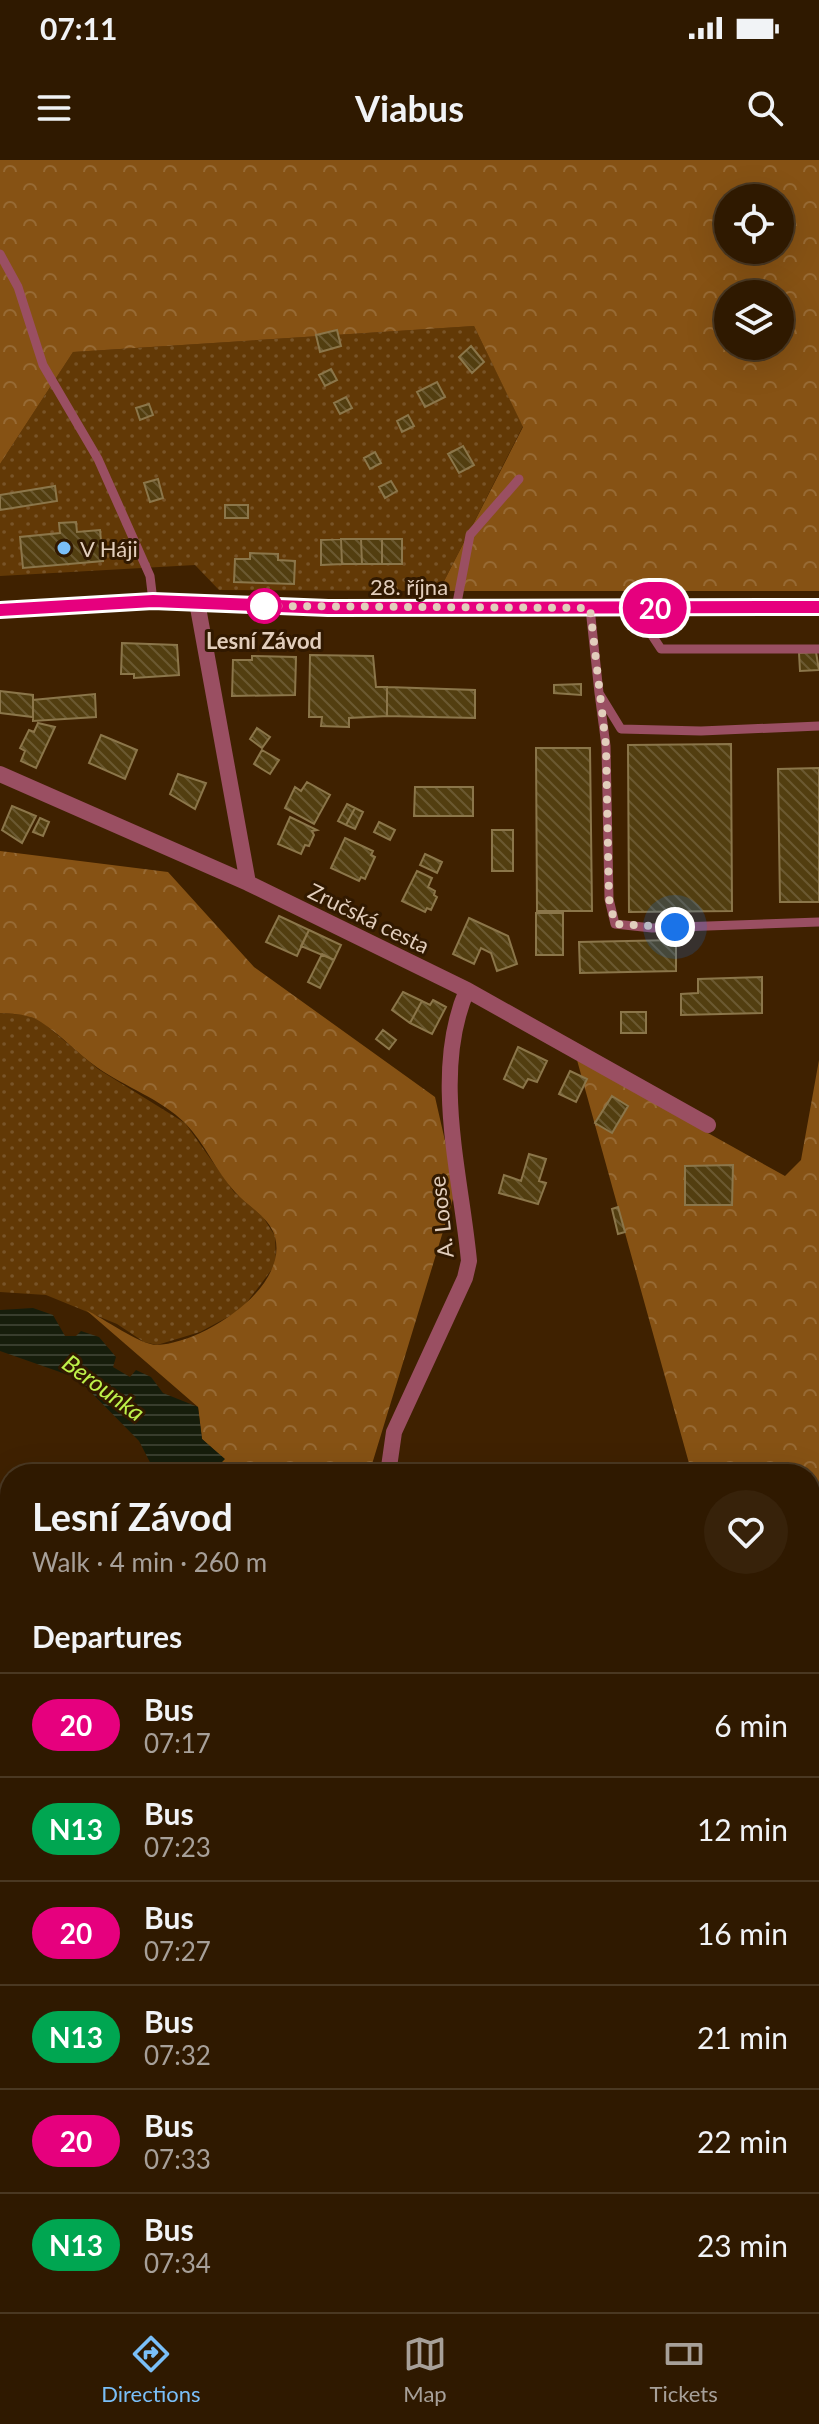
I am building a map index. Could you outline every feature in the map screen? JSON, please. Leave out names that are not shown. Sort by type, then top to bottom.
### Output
[{"type":"main road","name":"28. října","points":[[0,610],[153,601],[328,608],[819,607]]},
{"type":"street","points":[[197,602],[248,883]]},
{"type":"street","name":"Zručská cesta","points":[[0,774],[248,883],[467,990],[708,1125]]},
{"type":"street","name":"A. Loose","points":[[389,1464],[394,1432],[465,1278],[469,1261],[451,1109],[450,1069],[460,1005],[467,990]]},
{"type":"lane","points":[[0,254],[18,287],[43,365],[98,459],[150,576],[153,601]]},
{"type":"lane","points":[[456,608],[470,535],[519,479]]},
{"type":"lane","points":[[590,608],[606,746],[609,899],[615,924],[652,928],[819,922]]},
{"type":"lane","points":[[634,608],[661,649],[819,649]]},
{"type":"lane","points":[[599,693],[621,729],[701,731],[819,726]]},
{"type":"shaded area","points":[[474,326],[523,426],[439,591],[219,590],[195,565],[0,576],[0,464],[73,352]]},
{"type":"shaded area","points":[[0,1013],[26,1015],[41,1021],[98,1069],[185,1123],[234,1192],[263,1217],[275,1236],[276,1264],[241,1310],[200,1332],[157,1345],[144,1342],[117,1324],[46,1295],[0,1292]]},
{"type":"green space","points":[[0,160],[819,160],[819,591],[439,591],[523,427],[474,326],[73,352],[0,464]]},
{"type":"green space","points":[[0,851],[168,872],[254,967],[435,1097],[456,1189],[372,1464],[219,1464],[224,1459],[202,1439],[198,1407],[86,1310],[150,1344],[175,1342],[196,1335],[238,1310],[255,1294],[269,1276],[276,1257],[275,1237],[268,1224],[228,1184],[185,1123],[154,1100],[98,1068],[36,1019],[0,1013]]},
{"type":"green space","points":[[577,1060],[785,1176],[801,1160],[819,1060],[819,1464],[689,1464]]},
{"type":"water","name":"Berounka","points":[[33,1308],[53,1315],[65,1336],[76,1336],[81,1331],[99,1337],[116,1357],[113,1367],[130,1377],[136,1370],[151,1377],[163,1393],[198,1407],[202,1439],[225,1459],[220,1464],[151,1464],[139,1441],[77,1378],[0,1351],[0,1310]]},
{"type":"building","points":[[337,330],[341,346],[320,352],[316,335]]},
{"type":"building","points":[[471,346],[484,362],[472,373],[459,357]]},
{"type":"building","points":[[331,369],[337,380],[325,386],[319,375]]},
{"type":"building","points":[[437,382],[445,397],[425,407],[417,392]]},
{"type":"building","points":[[346,397],[352,408],[340,414],[334,403]]},
{"type":"building","points":[[149,404],[153,415],[140,420],[136,408]]},
{"type":"building","points":[[408,415],[414,426],[402,432],[397,421]]},
{"type":"building","points":[[463,446],[474,465],[459,473],[448,454]]},
{"type":"building","points":[[375,452],[381,463],[370,469],[364,458]]},
{"type":"building","points":[[158,479],[163,498],[150,502],[144,483]]},
{"type":"building","points":[[391,481],[397,491],[385,498],[379,487]]},
{"type":"building","points":[[55,486],[57,501],[0,510],[0,495]]},
{"type":"building","points":[[225,505],[248,505],[248,518],[225,518]]},
{"type":"building","points":[[76,522],[77,532],[100,530],[103,561],[23,568],[20,537],[60,533],[59,523]]},
{"type":"building","points":[[341,539],[361,539],[362,564],[342,564]]},
{"type":"building","points":[[341,539],[342,564],[321,565],[321,540]]},
{"type":"building","points":[[361,539],[382,539],[382,564],[362,564]]},
{"type":"building","points":[[382,539],[402,539],[402,564],[382,564]]},
{"type":"building","points":[[250,553],[278,554],[278,560],[295,561],[294,584],[234,582],[235,559],[250,559]]},
{"type":"building","points":[[122,643],[177,645],[179,675],[134,678],[134,674],[121,674]]},
{"type":"building","points":[[816,652],[819,670],[800,671],[799,653]]},
{"type":"building","points":[[310,655],[373,656],[376,687],[387,687],[387,716],[349,718],[349,727],[321,726],[322,717],[309,717]]},
{"type":"building","points":[[252,656],[296,657],[295,695],[232,696],[233,660],[252,660]]},
{"type":"building","points":[[581,684],[581,695],[554,693],[554,685]]},
{"type":"building","points":[[387,687],[475,690],[475,718],[387,716]]},
{"type":"building","points":[[0,691],[33,695],[33,717],[0,713]]},
{"type":"building","points":[[95,694],[96,717],[33,721],[33,700]]},
{"type":"building","points":[[38,723],[55,727],[36,768],[21,761],[25,751],[20,748],[29,730],[34,732]]},
{"type":"building","points":[[257,728],[270,737],[262,748],[250,739]]},
{"type":"building","points":[[101,735],[137,750],[125,779],[89,763]]},
{"type":"building","points":[[731,744],[732,911],[629,912],[628,745]]},
{"type":"building","points":[[536,748],[590,748],[592,911],[537,911]]},
{"type":"building","points":[[262,750],[279,760],[270,774],[254,764]]},
{"type":"building","points":[[819,768],[819,902],[780,902],[778,769]]},
{"type":"building","points":[[178,774],[206,783],[195,809],[170,794]]},
{"type":"building","points":[[307,782],[330,795],[314,824],[285,808],[295,787],[301,791]]},
{"type":"building","points":[[415,787],[473,787],[473,816],[414,816]]},
{"type":"building","points":[[347,804],[355,808],[346,825],[338,821]]},
{"type":"building","points":[[12,806],[36,816],[22,843],[2,830]]},
{"type":"building","points":[[355,808],[363,812],[355,829],[346,825]]},
{"type":"building","points":[[290,817],[317,830],[312,831],[314,835],[309,846],[305,845],[301,854],[278,844]]},
{"type":"building","points":[[40,818],[49,822],[43,836],[33,832]]},
{"type":"building","points":[[379,822],[395,830],[390,840],[374,832]]},
{"type":"building","points":[[492,830],[513,830],[513,871],[492,871]]},
{"type":"building","points":[[345,838],[373,851],[371,855],[375,857],[365,879],[361,877],[359,881],[331,868]]},
{"type":"building","points":[[425,854],[442,862],[437,873],[420,865]]},
{"type":"building","points":[[417,871],[432,878],[428,887],[435,891],[437,897],[431,910],[427,908],[425,912],[402,901]]},
{"type":"building","points":[[536,913],[563,913],[563,955],[536,955]]},
{"type":"building","points":[[279,916],[309,930],[297,956],[266,942]]},
{"type":"building","points":[[469,918],[508,936],[517,964],[497,971],[491,953],[481,948],[474,964],[453,954]]},
{"type":"building","points":[[309,930],[341,945],[334,960],[301,946]]},
{"type":"building","points":[[676,940],[676,971],[580,973],[579,942]]},
{"type":"building","points":[[322,954],[334,960],[320,988],[308,982]]},
{"type":"building","points":[[762,977],[762,1013],[681,1015],[681,994],[698,993],[698,979]]},
{"type":"building","points":[[403,992],[422,1001],[410,1023],[392,1010]]},
{"type":"building","points":[[433,1000],[446,1007],[432,1034],[410,1023],[422,1001],[430,1005]]},
{"type":"building","points":[[621,1012],[646,1012],[646,1033],[621,1033]]},
{"type":"building","points":[[383,1030],[396,1040],[389,1049],[376,1039]]},
{"type":"building","points":[[518,1047],[547,1061],[537,1082],[528,1079],[523,1088],[504,1079]]},
{"type":"building","points":[[570,1071],[587,1079],[576,1102],[559,1094]]},
{"type":"building","points":[[612,1096],[628,1106],[612,1133],[595,1123]]},
{"type":"building","points":[[529,1154],[546,1159],[539,1181],[546,1183],[538,1204],[499,1193],[504,1175],[521,1181]]},
{"type":"building","points":[[733,1165],[732,1205],[685,1205],[685,1166]]},
{"type":"building","points":[[618,1207],[625,1232],[618,1234],[612,1209]]},
{"type":"bus line","name":"20","points":[[0,610],[153,601],[328,608],[819,607]]},
{"type":"place","name":"V Háji","points":[[64,548]]},
{"type":"place","name":"Lesní Závod","points":[[264,606]]},
{"type":"route","points":[[264,606],[590,608],[606,746],[609,899],[615,924],[675,927]]}]
